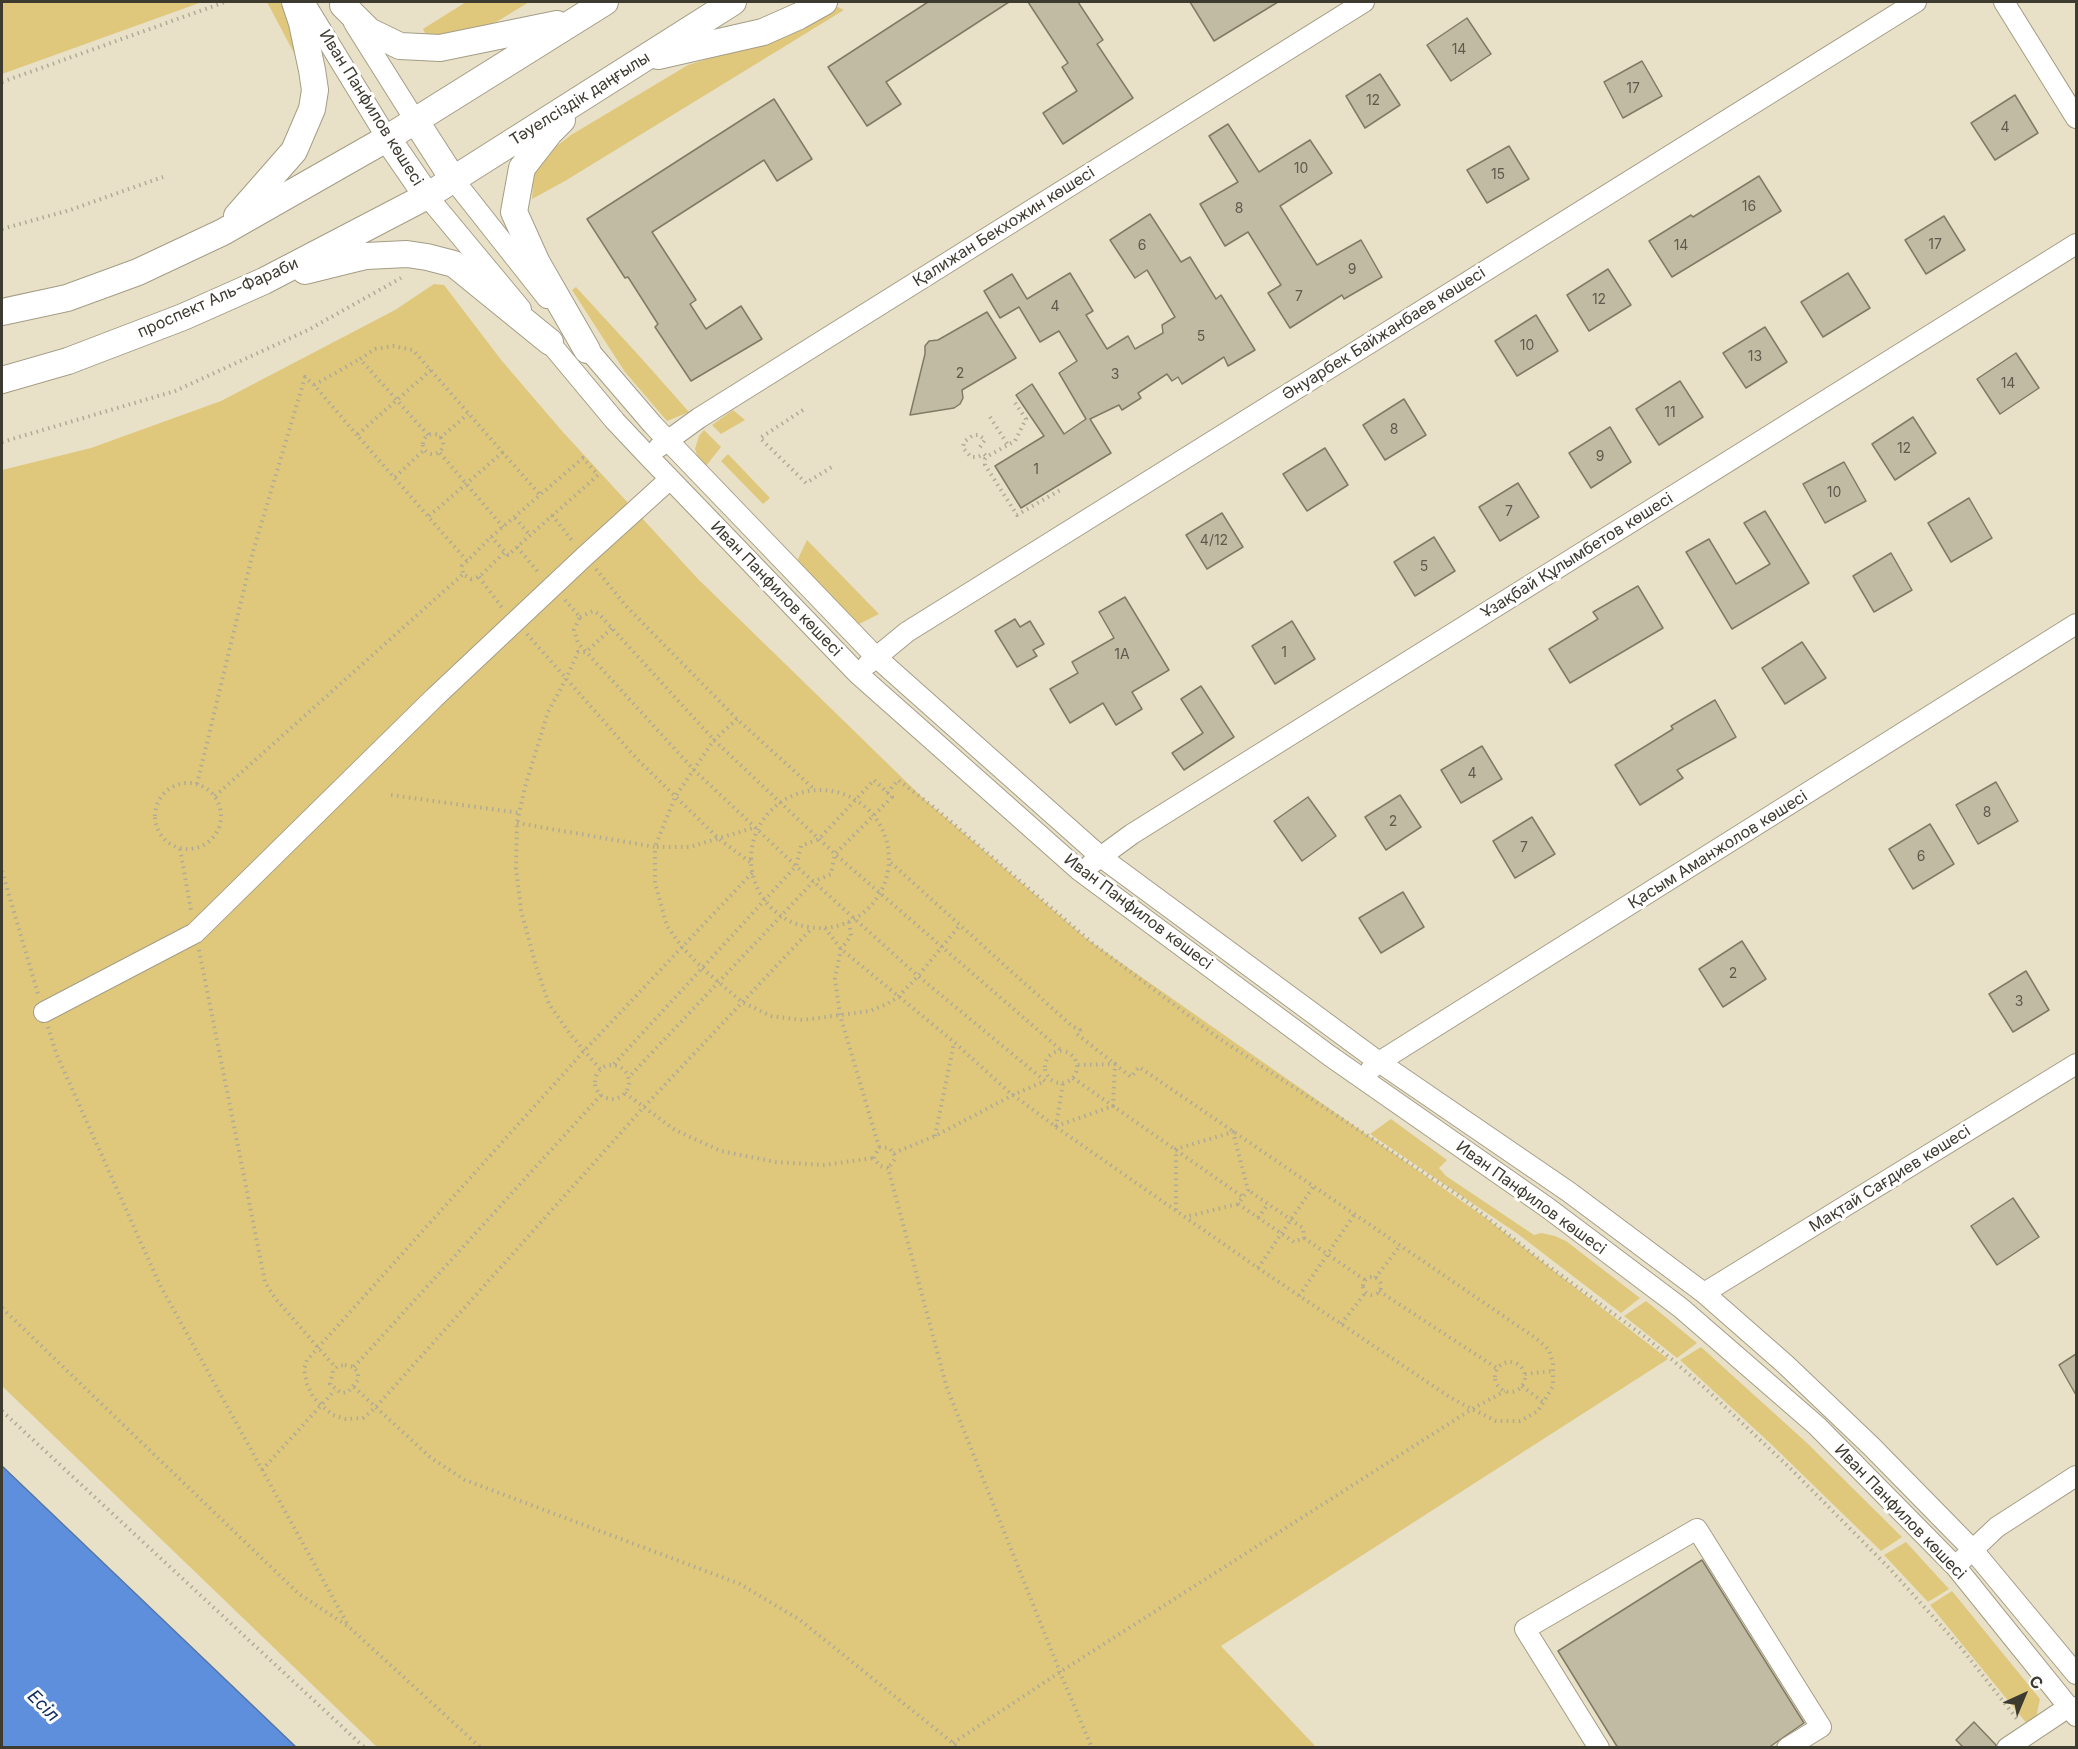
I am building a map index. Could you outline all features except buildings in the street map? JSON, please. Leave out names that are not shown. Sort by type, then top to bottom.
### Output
[{"type":"main road","points":[[223,232],[294,152],[312,109],[315,90],[312,70],[295,2]]},
{"type":"main road","points":[[342,3],[369,31],[400,46],[440,48],[605,2]]},
{"type":"main road","name":"Тәуелсіздік даңғылы","points":[[427,196],[733,2]]},
{"type":"main road","points":[[712,15],[752,2]]},
{"type":"main road","points":[[641,60],[763,32],[824,2]]},
{"type":"main road","points":[[2,312],[67,298],[87,291],[138,272],[223,232],[387,138],[578,11]]},
{"type":"main road","points":[[587,350],[537,263],[514,212],[522,168],[550,132],[588,93]]},
{"type":"main road","name":"Иван Панфилов көшесі","points":[[415,120],[453,179]]},
{"type":"main road","name":"Иван Панфилов көшесі","points":[[387,138],[427,196]]},
{"type":"main road","name":"проспект Аль-Фараби","points":[[3,382],[68,361],[183,317],[264,281],[427,196]]},
{"type":"main road","points":[[264,281],[366,256],[407,254],[427,257],[454,264],[549,342]]},
{"type":"street","name":"Иван Панфилов көшесі","points":[[304,2],[387,138]]},
{"type":"street","name":"Қалижан Бекхожин көшесі","points":[[648,456],[709,411],[1364,2]]},
{"type":"street","name":"Әнуарбек Байжанбаев көшесі","points":[[858,674],[907,632],[1916,2]]},
{"type":"street","points":[[2004,2],[2076,118]]},
{"type":"street","name":"Иван Панфилов көшесі","points":[[342,3],[415,120]]},
{"type":"street","name":"Иван Панфилов көшесі","points":[[453,179],[587,350],[668,440],[876,657],[1101,857],[1379,1062],[1569,1192],[1704,1293],[1785,1364],[1872,1446],[1972,1550],[2076,1674]]},
{"type":"street","name":"Иван Панфилов көшесі","points":[[427,196],[615,421],[858,674],[1080,871],[1361,1078],[1548,1208],[1681,1308],[1817,1426],[1956,1567],[2073,1711]]},
{"type":"street","name":"Ұзақбай Құлымбетов көшесі","points":[[1080,871],[1132,834],[2076,244]]},
{"type":"street","points":[[44,1012],[195,933],[434,698],[670,479]]},
{"type":"street","name":"Қасым Аманжолов көшесі","points":[[1361,1078],[1379,1062],[2076,624]]},
{"type":"street","name":"Мақтай Сағдиев көшесі","points":[[1704,1293],[2076,1064]]},
{"type":"street","points":[[1956,1567],[1997,1527],[2076,1476]]},
{"type":"street","points":[[1599,1748],[1525,1629],[1697,1529],[1821,1726],[1787,1748]]},
{"type":"street","points":[[2007,1748],[2028,1734],[2073,1711]]},
{"type":"path","points":[[2,82],[225,2]]},
{"type":"path","points":[[2,229],[70,210],[163,177]]},
{"type":"path","points":[[2,442],[176,391],[309,330],[410,272]]},
{"type":"path","points":[[314,385],[375,349],[393,346],[413,350],[540,495]]},
{"type":"path","points":[[360,359],[428,435]]},
{"type":"path","points":[[357,435],[431,370]]},
{"type":"path","points":[[197,784],[254,548],[305,376],[466,561]]},
{"type":"path","points":[[1015,403],[1026,419],[1015,441],[987,457],[985,465],[1017,515],[1062,489]]},
{"type":"path","points":[[803,410],[760,438],[806,483],[835,465]]},
{"type":"path","points":[[440,438],[468,414]]},
{"type":"path","points":[[990,417],[1008,445]]},
{"type":"path","points":[[424,450],[423,440],[428,435],[435,434],[443,444],[440,453]]},
{"type":"path","points":[[980,447],[985,440],[979,435],[973,435],[964,442],[963,448],[971,457],[984,454],[987,457]]},
{"type":"path","points":[[395,477],[424,450]]},
{"type":"path","points":[[424,450],[432,455],[440,453]]},
{"type":"path","points":[[429,516],[503,452]]},
{"type":"path","points":[[440,453],[503,527]]},
{"type":"path","points":[[492,537],[508,555],[598,475],[583,458],[503,527],[492,537],[466,561],[462,566],[464,574],[471,579],[479,577],[505,552]]},
{"type":"path","points":[[515,518],[530,535]]},
{"type":"path","points":[[215,796],[464,574]]},
{"type":"path","points":[[626,606],[737,719],[815,790]]},
{"type":"path","points":[[578,643],[694,770],[813,882],[918,976],[1048,1080],[1063,1082],[1073,1077],[1076,1065],[1072,1056],[1062,1051],[835,854],[714,740],[612,628],[593,611],[580,617]]},
{"type":"path","points":[[600,1069],[570,1034],[549,1004],[536,966],[520,910],[516,868],[517,823],[525,787],[548,712],[578,652],[586,652],[612,628]]},
{"type":"path","points":[[553,664],[636,758],[719,839],[750,862]]},
{"type":"path","points":[[737,719],[714,740],[675,797],[656,847],[654,883],[667,926],[682,947],[702,968],[742,1002],[771,1016],[803,1020],[870,1011],[898,997],[960,925]]},
{"type":"path","points":[[614,1064],[623,1068],[628,1077],[629,1086],[625,1093],[614,1099],[601,1095],[595,1086],[595,1078],[600,1069],[614,1064],[796,866],[801,846],[819,839],[874,780],[887,792],[892,797],[835,854],[831,874],[813,882],[628,1077]]},
{"type":"path","points":[[887,792],[898,780],[935,808],[1096,946],[1217,1037],[1461,1197],[1539,1259],[1648,1339],[1705,1388],[1791,1469],[1891,1570],[1962,1649],[2028,1734]]},
{"type":"path","points":[[197,784],[215,796],[221,816],[215,836],[198,848],[180,849],[166,842],[155,823],[154,811],[165,791],[175,785],[197,784]]},
{"type":"path","points":[[517,823],[656,847],[690,847],[756,827],[780,802],[798,793],[815,790],[837,792],[855,800],[874,815],[886,839],[889,861],[887,879],[880,894],[869,908],[855,919],[825,928],[798,925],[781,916],[764,900],[752,873],[750,862],[756,827]]},
{"type":"path","points":[[391,795],[520,813]]},
{"type":"path","points":[[180,849],[265,1282],[275,1298],[336,1368]]},
{"type":"path","points":[[825,928],[841,948],[954,1042],[1013,1095],[1299,1296],[1451,1398],[1497,1421],[1520,1421],[1538,1410],[1553,1386],[1553,1363],[1549,1350],[1537,1339],[1139,1066],[1131,1077],[1077,1034],[1080,1030],[1072,1026],[889,861]]},
{"type":"path","points":[[2,871],[56,1053],[159,1283],[349,1627]]},
{"type":"path","points":[[752,873],[585,1051],[307,1360],[304,1369],[307,1384],[313,1397],[321,1405],[333,1415],[346,1419],[363,1418],[375,1408],[643,1108],[812,928]]},
{"type":"path","points":[[849,922],[851,936],[841,948],[834,979],[840,1015],[879,1147],[874,1158]]},
{"type":"path","points":[[935,1136],[954,1042]]},
{"type":"path","points":[[1048,1080],[1045,1070],[1046,1060],[1053,1053],[1062,1051]]},
{"type":"path","points":[[1076,1065],[1115,1064]]},
{"type":"path","points":[[1113,1106],[1115,1064]]},
{"type":"path","points":[[1073,1077],[1243,1197]]},
{"type":"path","points":[[894,1153],[935,1136],[1013,1095],[1048,1080]]},
{"type":"path","points":[[1056,1127],[1063,1082]]},
{"type":"path","points":[[625,1093],[675,1130],[721,1151],[776,1162],[824,1164],[874,1158]]},
{"type":"path","points":[[354,1367],[601,1095]]},
{"type":"path","points":[[1056,1127],[1113,1106]]},
{"type":"path","points":[[1176,1149],[1233,1132]]},
{"type":"path","points":[[1233,1132],[1248,1190],[1303,1228],[1304,1238],[1365,1280]]},
{"type":"path","points":[[879,1147],[889,1148],[894,1153],[895,1159],[888,1168]]},
{"type":"path","points":[[1176,1149],[1176,1211]]},
{"type":"path","points":[[874,1158],[880,1166],[888,1168]]},
{"type":"path","points":[[888,1168],[947,1388],[1092,1748]]},
{"type":"path","points":[[1258,1268],[1313,1187]]},
{"type":"path","points":[[1185,1217],[1238,1204],[1248,1190]]},
{"type":"path","points":[[1238,1204],[1294,1242],[1304,1238]]},
{"type":"path","points":[[1258,1218],[1268,1204]]},
{"type":"path","points":[[1299,1296],[1354,1215]]},
{"type":"path","points":[[1375,1278],[1400,1246]]},
{"type":"path","points":[[1365,1280],[1370,1277],[1375,1278],[1380,1283],[1379,1291]]},
{"type":"path","points":[[1365,1280],[1366,1292]]},
{"type":"path","points":[[1366,1292],[1372,1294],[1379,1291]]},
{"type":"path","points":[[1379,1291],[1498,1369]]},
{"type":"path","points":[[1341,1324],[1366,1292]]},
{"type":"path","points":[[2,1308],[299,1594],[349,1627],[481,1748]]},
{"type":"path","points":[[953,1743],[1060,1672],[1472,1409],[1504,1391],[1514,1392],[1522,1386],[1525,1374],[1523,1369],[1515,1363],[1505,1363],[1498,1369],[1496,1382],[1504,1391]]},
{"type":"path","points":[[345,1365],[354,1367],[358,1373],[358,1380],[348,1392],[335,1390],[330,1384],[336,1368],[345,1365]]},
{"type":"path","points":[[1525,1374],[1553,1371]]},
{"type":"path","points":[[1522,1386],[1543,1403]]},
{"type":"path","points":[[354,1387],[431,1458],[465,1479],[740,1584],[800,1620],[959,1748]]},
{"type":"path","points":[[262,1470],[335,1390]]},
{"type":"path","points":[[2,1411],[365,1748]]},
{"type":"shaded area","points":[[2,2],[202,2],[2,74]]},
{"type":"shaded area","points":[[267,2],[280,2],[298,35],[304,72]]},
{"type":"shaded area","points":[[466,2],[529,2],[498,21],[478,29],[427,37],[423,29]]},
{"type":"shaded area","points":[[838,7],[844,10],[532,199],[534,173],[549,152],[571,135],[688,65],[796,32]]},
{"type":"shaded area","points":[[434,284],[444,285],[502,361],[562,431],[698,579],[924,799],[1087,939],[1483,1216],[1668,1359],[1221,1646],[1316,1747],[377,1747],[2,1386],[2,470],[91,448],[221,401],[395,310]]},
{"type":"shaded area","points":[[576,287],[689,412],[667,421],[625,372],[572,290]]},
{"type":"shaded area","points":[[733,410],[745,420],[721,434],[712,425]]},
{"type":"shaded area","points":[[704,430],[721,447],[706,466],[698,458],[695,449],[699,436]]},
{"type":"shaded area","points":[[728,454],[770,498],[763,504],[721,461]]},
{"type":"shaded area","points":[[807,540],[879,614],[857,625],[796,563]]},
{"type":"shaded area","points":[[1391,1119],[1447,1160],[1439,1168],[1446,1176],[1534,1235],[1541,1233],[1566,1241],[1640,1298],[1621,1313],[1518,1234],[1370,1134]]},
{"type":"shaded area","points":[[1646,1301],[1697,1343],[1677,1358],[1624,1316]]},
{"type":"shaded area","points":[[1701,1347],[1807,1443],[1902,1537],[1881,1551],[1680,1360]]},
{"type":"shaded area","points":[[1906,1542],[1949,1589],[1928,1602],[1884,1555]]},
{"type":"shaded area","points":[[1952,1591],[2040,1699],[2036,1718],[2028,1725],[1930,1605]]},
{"type":"water","name":"Есіл","points":[[2,1466],[296,1747],[2,1747]]}]
